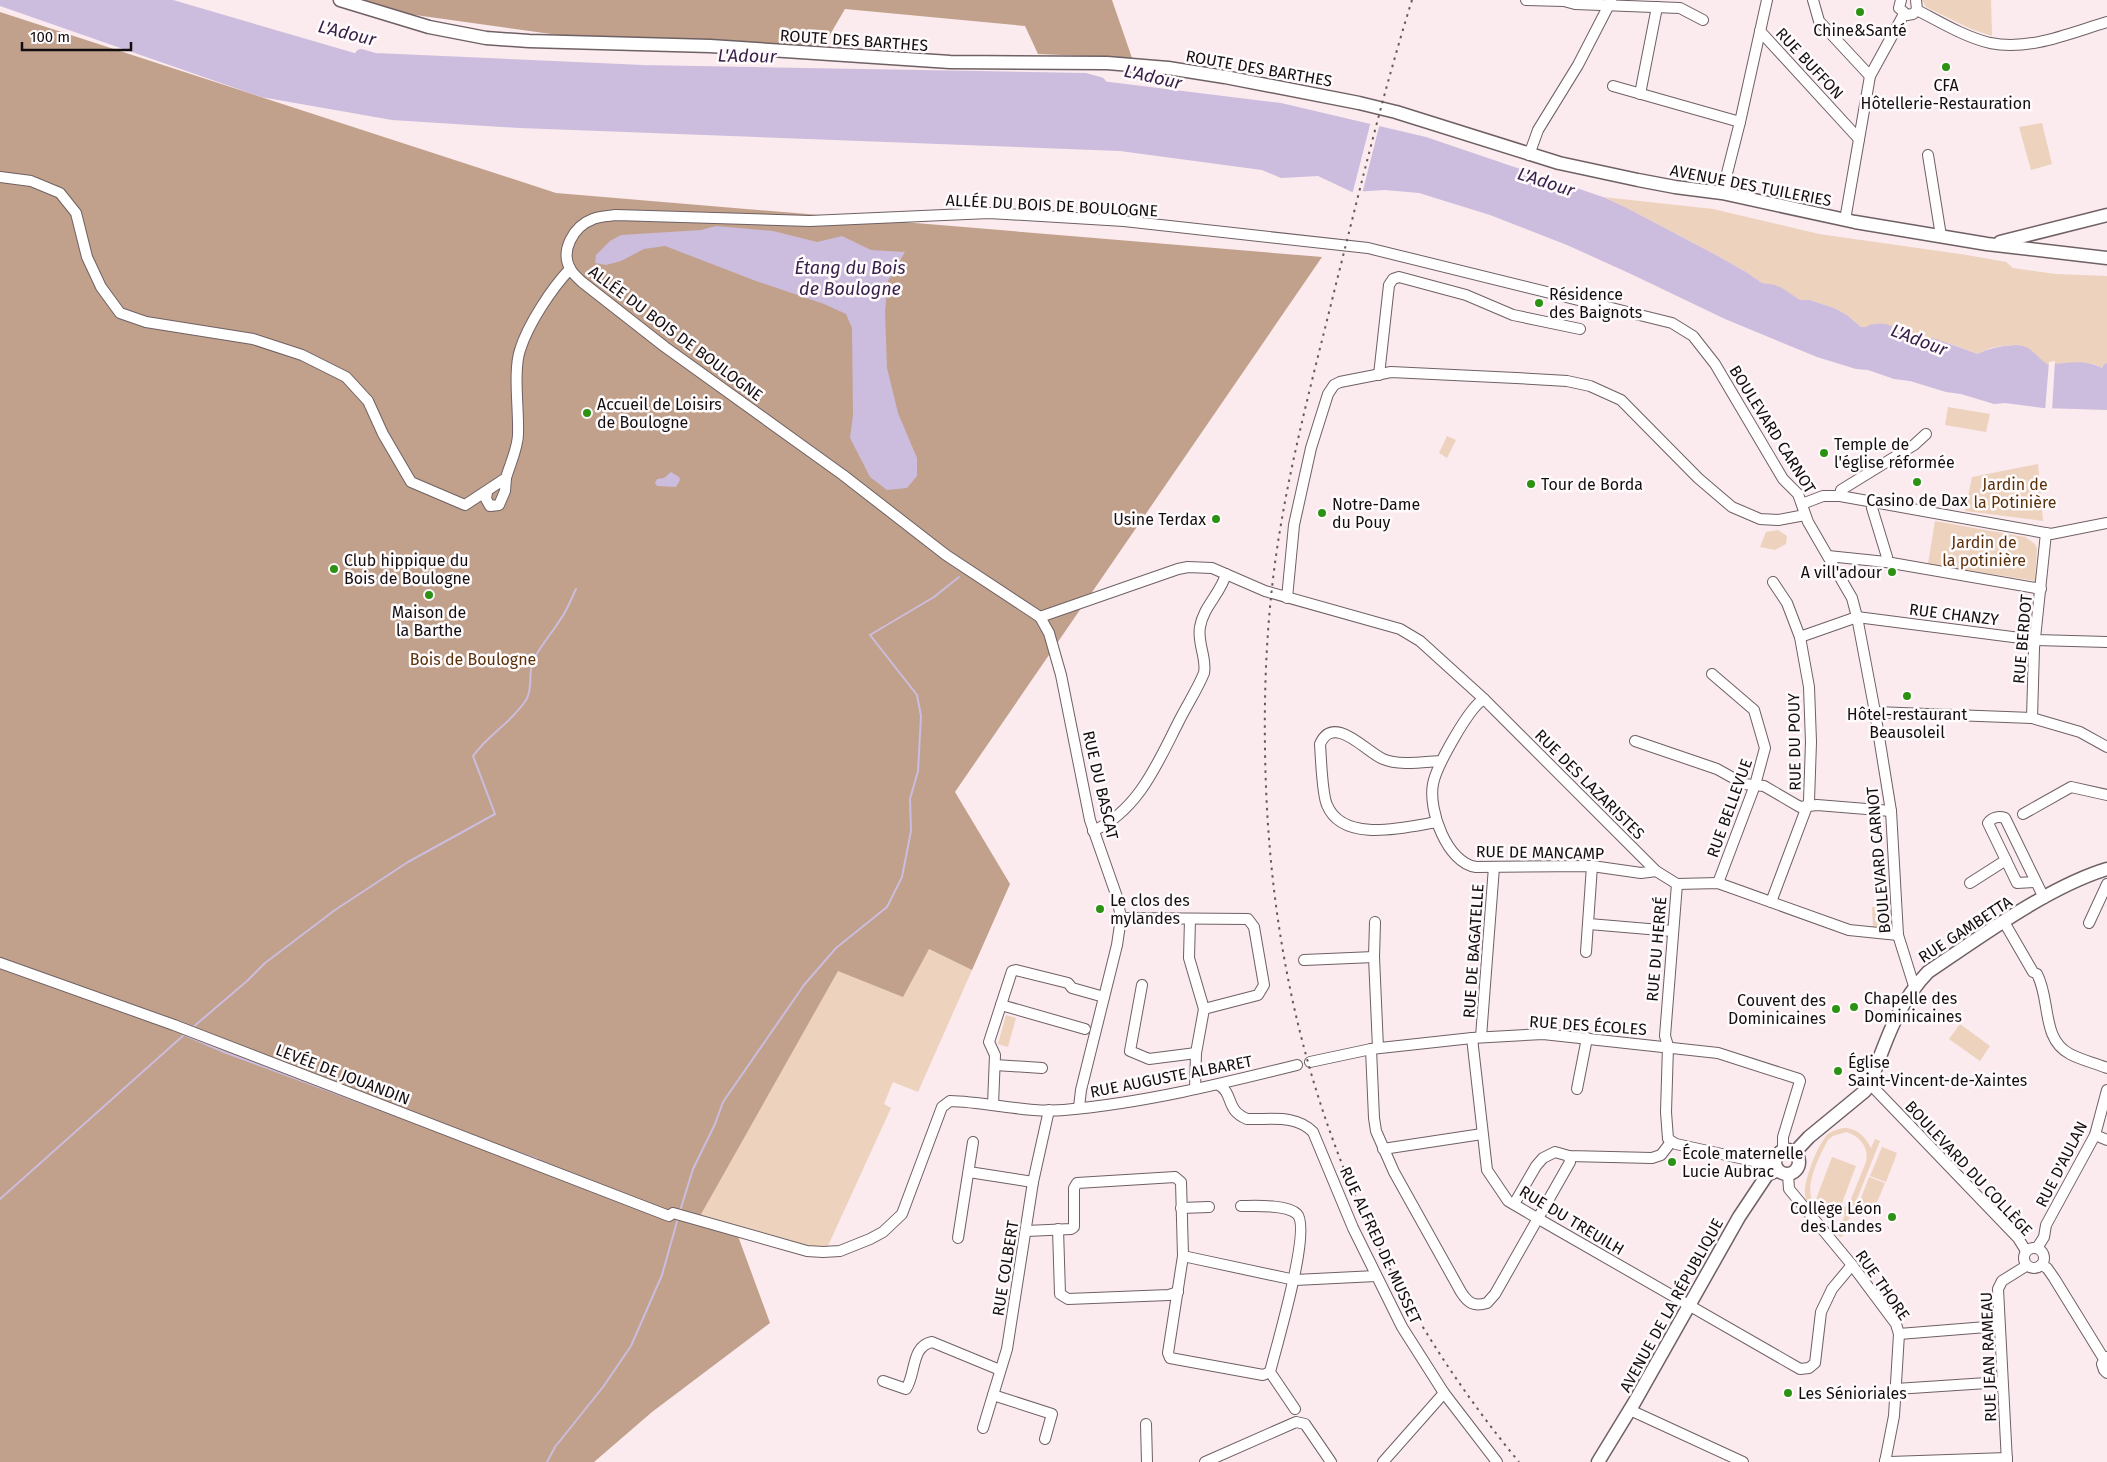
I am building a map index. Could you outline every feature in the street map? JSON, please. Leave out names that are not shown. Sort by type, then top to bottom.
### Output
[{"type":"main road","name":"ROUTE DES BARTHES","points":[[340,0],[429,27],[486,38],[710,46],[950,62],[1107,63],[1168,68],[1225,76],[1396,112]]},
{"type":"main road","name":"AVENUE DES TUILERIES","points":[[1396,112],[1529,155],[1638,180],[1722,193],[1845,220],[1988,244],[2107,258]]},
{"type":"main road","points":[[1988,244],[2107,215]]},
{"type":"main road","name":"RUE GAMBETTA","points":[[1870,1084],[1891,1024],[1914,986],[1928,972],[2044,898],[2084,877],[2107,869]]},
{"type":"main road","points":[[1789,1152],[1798,1164],[1795,1170],[1780,1170],[1775,1158],[1789,1152],[1809,1137],[1852,1103],[1870,1084]]},
{"type":"main road","name":"AVENUE DE LA RÉPUBLIQUE","points":[[1598,1462],[1630,1410],[1715,1258],[1762,1181],[1767,1175],[1780,1170]]},
{"type":"street","points":[[1526,0],[1680,8],[1704,20]]},
{"type":"street","name":"RUE BUFFON","points":[[1767,0],[1760,31],[1859,139]]},
{"type":"street","points":[[1813,0],[1819,21],[1870,76]]},
{"type":"street","points":[[1900,0],[1900,8],[1904,14]]},
{"type":"street","points":[[1529,155],[1538,130],[1578,65],[1610,3]]},
{"type":"street","points":[[1904,14],[1912,14],[1916,5],[1974,38],[2004,45],[2036,43],[2107,22]]},
{"type":"street","points":[[1640,94],[1657,7]]},
{"type":"street","points":[[1845,220],[1870,76],[1904,14]]},
{"type":"street","points":[[1722,193],[1760,31]]},
{"type":"street","points":[[1613,86],[1740,122]]},
{"type":"street","points":[[1928,155],[1940,236]]},
{"type":"street","points":[[0,177],[31,181],[60,193],[76,213],[87,257],[101,287],[120,313],[146,322],[253,339],[302,355],[346,377],[368,401],[383,434],[411,482],[465,505],[506,478]]},
{"type":"street","name":"ALLÉE DU BOIS DE BOULOGNE","points":[[1040,617],[946,555],[843,475],[646,333],[582,282],[570,269],[567,254],[569,240],[579,226],[594,218],[616,215],[810,221],[989,213],[1124,221],[1368,248]]},
{"type":"street","name":"BOULEVARD CARNOT","points":[[1368,248],[1672,323],[1693,336],[1715,364],[1783,479],[1798,494],[1805,515],[1852,598],[1875,712],[1891,811],[1898,935],[1914,986]]},
{"type":"street","points":[[487,492],[486,499],[490,506],[499,505],[505,491],[506,478],[518,437],[518,364],[520,350],[536,317],[558,282],[570,269]]},
{"type":"street","points":[[1380,375],[1388,285],[1393,279],[1399,277],[1466,295],[1513,315],[1580,329]]},
{"type":"street","points":[[1040,617],[1183,568],[1212,568],[1245,583],[1287,598],[1294,525],[1311,448],[1328,394],[1340,382],[1392,372],[1567,381],[1590,386],[1621,400],[1698,478],[1732,507],[1760,519],[1778,520],[1805,515]]},
{"type":"street","points":[[1840,496],[1841,490],[1914,445],[1926,434]]},
{"type":"street","points":[[1802,504],[1823,496],[1840,496],[2060,534],[2107,524]]},
{"type":"street","points":[[1873,503],[1872,510],[1887,557],[1886,562]]},
{"type":"street","points":[[2046,533],[2069,525],[2107,517]]},
{"type":"street","name":"RUE BERDOT","points":[[2032,718],[2036,640],[2046,533]]},
{"type":"street","points":[[1828,556],[1886,562],[2041,589]]},
{"type":"street","points":[[1093,831],[1111,820],[1148,781],[1158,765],[1204,673],[1205,667],[1198,634],[1200,623],[1226,574]]},
{"type":"street","name":"RUE DU POUY","points":[[1771,902],[1808,806],[1811,742],[1809,687],[1800,637],[1787,603],[1773,582]]},
{"type":"street","name":"RUE DES LAZARISTES","points":[[1287,598],[1400,629],[1420,641],[1484,699],[1656,871],[1677,884]]},
{"type":"street","name":"RUE DU BASCAT","points":[[1040,617],[1049,633],[1061,675],[1093,831],[1117,897],[1121,918],[1121,929],[1081,1090],[1079,1107]]},
{"type":"street","name":"RUE CHANZY","points":[[1800,637],[1857,617],[2036,640],[2107,642]]},
{"type":"street","name":"RUE BELLEVUE","points":[[1712,674],[1750,705],[1758,717],[1765,748],[1755,785],[1718,882]]},
{"type":"street","name":"RUE DE MANCAMP","points":[[1484,699],[1475,706],[1441,761],[1432,785],[1437,822],[1448,845],[1462,864],[1476,867],[1592,866],[1641,873],[1656,871]]},
{"type":"street","points":[[1875,712],[2032,718],[2080,732],[2107,747]]},
{"type":"street","points":[[1437,822],[1376,831],[1363,830],[1341,821],[1333,815],[1326,803],[1320,744],[1323,738],[1329,734],[1345,733],[1383,759],[1393,762],[1441,761]]},
{"type":"street","points":[[1635,741],[1717,770],[1744,784],[1770,788],[1794,805],[1824,805],[1891,811]]},
{"type":"street","points":[[2023,814],[2071,787],[2107,795]]},
{"type":"street","points":[[2036,882],[2017,884],[1988,823],[1990,820],[1998,817],[2005,818],[2044,898]]},
{"type":"street","points":[[1970,882],[2006,860]]},
{"type":"street","points":[[1586,952],[1592,866]]},
{"type":"street","name":"RUE DE BAGATELLE","points":[[1477,1037],[1494,867]]},
{"type":"street","points":[[1677,884],[1718,882],[1849,930],[1898,935]]},
{"type":"street","name":"RUE DU HERRÉ","points":[[1671,1142],[1668,1139],[1666,1112],[1668,1046],[1665,1036],[1677,884]]},
{"type":"street","points":[[2089,923],[2107,884]]},
{"type":"street","points":[[1121,918],[1248,919],[1254,927],[1264,985],[1258,995],[1204,1009]]},
{"type":"street","points":[[1190,920],[1189,958],[1204,1009],[1196,1053],[1195,1089]]},
{"type":"street","points":[[1375,922],[1374,1118],[1376,1131],[1383,1148],[1467,1301],[1473,1305],[1487,1304],[1570,1162],[1569,1156]]},
{"type":"street","points":[[2004,922],[2043,985],[2054,1041],[2070,1054],[2107,1068]]},
{"type":"street","points":[[1588,924],[1672,931]]},
{"type":"street","points":[[1304,960],[1374,957]]},
{"type":"street","name":"LEVÉE DE JOUANDIN","points":[[0,963],[188,1031],[669,1216],[677,1214]]},
{"type":"street","points":[[993,1105],[995,1055],[988,1042],[1012,970],[1068,983],[1072,988],[1104,997]]},
{"type":"street","points":[[1142,985],[1130,1052],[1149,1059],[1196,1053]]},
{"type":"street","points":[[1000,1005],[1085,1029]]},
{"type":"street","name":"RUE DES ÉCOLES","points":[[1310,1062],[1375,1049],[1477,1037],[1544,1034],[1668,1046],[1718,1053],[1799,1079],[1783,1137],[1789,1152]]},
{"type":"street","name":"RUE DU TREUILH","points":[[1477,1037],[1482,1134],[1488,1170],[1508,1200],[1537,1218],[1800,1369],[1809,1368],[1815,1363],[1821,1312],[1832,1290],[1852,1265]]},
{"type":"street","points":[[1577,1089],[1587,1038]]},
{"type":"street","points":[[995,1065],[1042,1068]]},
{"type":"street","name":"RUE AUGUSTE ALBARET","points":[[677,1214],[807,1252],[840,1251],[883,1232],[902,1214],[942,1107],[950,1101],[1048,1110],[1114,1104],[1219,1085],[1297,1065]]},
{"type":"street","name":"BOULEVARD DU COLLÈGE","points":[[1870,1084],[2018,1238],[2026,1251]]},
{"type":"street","name":"RUE ALFRED DE MUSSET","points":[[1219,1085],[1225,1091],[1234,1112],[1247,1120],[1296,1120],[1305,1124],[1313,1132],[1353,1228],[1402,1327],[1444,1392],[1497,1462]]},
{"type":"street","name":"RUE D'AULAN","points":[[2037,1248],[2044,1237],[2046,1225],[2095,1135],[2107,1090]]},
{"type":"street","name":"RUE COLBERT","points":[[983,1428],[1007,1349],[1034,1182],[1048,1110]]},
{"type":"street","points":[[1383,1148],[1482,1134]]},
{"type":"street","points":[[2095,1135],[2107,1140]]},
{"type":"street","points":[[958,1238],[973,1142]]},
{"type":"street","points":[[1514,1204],[1543,1158],[1555,1152],[1569,1156],[1652,1158],[1661,1155],[1671,1142],[1780,1170]]},
{"type":"street","name":"RUE THORE","points":[[1780,1170],[1789,1189],[1852,1265],[1896,1324],[1899,1334],[1894,1416],[1885,1461]]},
{"type":"street","points":[[969,1172],[1034,1182]]},
{"type":"street","points":[[1026,1231],[1071,1229],[1074,1227],[1074,1188],[1077,1183],[1175,1177],[1181,1182],[1183,1256],[1168,1354],[1170,1358],[1263,1375],[1270,1372]]},
{"type":"street","points":[[1241,1206],[1272,1206],[1294,1211],[1302,1222],[1295,1280],[1270,1372],[1295,1408]]},
{"type":"street","points":[[1181,1208],[1209,1207]]},
{"type":"street","points":[[1058,1230],[1060,1294],[1068,1299],[1169,1295],[1178,1292]]},
{"type":"street","points":[[2031,1248],[2037,1248],[2044,1256],[2042,1266],[2036,1269],[2026,1266],[2023,1261],[2026,1251],[2031,1248]]},
{"type":"street","points":[[1183,1256],[1295,1280],[1376,1276]]},
{"type":"street","name":"RUE JEAN RAMEAU","points":[[2007,1460],[1998,1289],[2002,1281],[2026,1266]]},
{"type":"street","points":[[2042,1266],[2047,1268],[2106,1358],[2102,1367],[2107,1373]]},
{"type":"street","points":[[1899,1334],[2000,1326]]},
{"type":"street","points":[[883,1382],[906,1389],[920,1348],[932,1342],[1000,1370]]},
{"type":"street","points":[[1896,1389],[2002,1382]]},
{"type":"street","points":[[1383,1462],[1444,1392]]},
{"type":"street","points":[[993,1395],[1052,1414],[1046,1439]]},
{"type":"street","points":[[1630,1410],[1743,1462]]},
{"type":"street","points":[[1205,1462],[1296,1422],[1305,1424],[1331,1462]]},
{"type":"street","points":[[1146,1424],[1147,1462]]},
{"type":"street","points":[[1885,1461],[2007,1460]]},
{"type":"green space","points":[[338,0],[1112,0],[1132,58],[1038,54],[1025,26],[845,9],[821,50],[630,45],[358,7]]},
{"type":"green space","points":[[1922,0],[1991,0],[1992,36],[1971,29],[1926,7]]},
{"type":"green space","name":"Bois de Boulogne","points":[[0,12],[556,193],[1322,257],[955,792],[1010,884],[972,970],[929,949],[903,997],[838,971],[700,1216],[735,1228],[770,1323],[652,1412],[594,1462],[0,1462]]},
{"type":"green space","points":[[2042,123],[2052,164],[2031,170],[2019,127]]},
{"type":"green space","points":[[1603,197],[1713,209],[1819,234],[2006,262],[2013,268],[2056,274],[2107,276],[2107,363],[2102,368],[2086,363],[2048,365],[2010,345],[1990,348],[1978,354],[1948,343],[1915,343],[1887,325],[1861,327],[1847,315],[1834,308],[1810,300],[1800,300],[1781,288],[1762,283],[1716,255]]},
{"type":"green space","points":[[1948,407],[1990,414],[1986,432],[1945,425]]},
{"type":"green space","points":[[1447,436],[1456,440],[1447,458],[1439,453]]},
{"type":"green space","name":"Jardin de la Potinière","points":[[2038,464],[2043,521],[1965,511],[1972,477]]},
{"type":"green space","name":"Jardin de la potinière","points":[[1935,521],[2025,537],[2035,544],[2037,549],[2035,581],[1928,564]]},
{"type":"green space","points":[[1778,530],[1787,536],[1786,544],[1775,550],[1760,547],[1766,532]]},
{"type":"green space","points":[[1872,907],[1889,907],[1891,928],[1873,928]]},
{"type":"green space","points":[[929,949],[972,970],[918,1092],[893,1082],[884,1104],[891,1108],[827,1248],[807,1248],[684,1211],[824,964]]},
{"type":"green space","points":[[1006,1015],[1016,1018],[1008,1047],[998,1044]]},
{"type":"green space","points":[[1960,1024],[1990,1046],[1980,1061],[1949,1039]]},
{"type":"green space","points":[[1843,1128],[1852,1129],[1860,1134],[1871,1148],[1875,1139],[1880,1141],[1842,1237],[1837,1235],[1845,1214],[1832,1217],[1814,1211],[1807,1201],[1805,1188],[1812,1162],[1824,1138],[1833,1131]],"holes":[[[1846,1132],[1859,1139],[1865,1147],[1866,1162],[1849,1204],[1839,1211],[1856,1166],[1832,1157],[1815,1202],[1838,1212],[1823,1212],[1816,1207],[1810,1192],[1816,1164],[1828,1140],[1833,1136]]]},
{"type":"green space","points":[[1882,1147],[1897,1153],[1886,1182],[1870,1176]]},
{"type":"green space","points":[[1869,1177],[1885,1183],[1873,1212],[1858,1206]]},
{"type":"water","points":[[0,0],[173,0],[375,59],[643,71],[1085,79],[1281,103],[1426,137],[1603,197],[1716,255],[1762,283],[1782,288],[1800,300],[1810,300],[1834,308],[1847,315],[1861,327],[1887,324],[1916,343],[1924,344],[1933,338],[1978,354],[2001,346],[2015,345],[2026,347],[2048,365],[2089,363],[2102,368],[2107,363],[2107,410],[2043,408],[2005,403],[1994,404],[1910,381],[1894,379],[1868,370],[1856,369],[1817,357],[1725,319],[1567,245],[1490,215],[1419,193],[1385,190],[1352,192],[1318,176],[1281,178],[1262,170],[1120,151],[520,128],[392,120],[261,97],[0,6]]},
{"type":"water","name":"Étang du Bois de Boulogne","points":[[716,226],[773,231],[817,242],[842,236],[871,250],[905,252],[888,281],[885,311],[887,368],[898,413],[917,458],[917,476],[907,488],[887,490],[870,477],[850,438],[853,415],[852,328],[846,314],[824,304],[756,281],[665,246],[644,249],[621,261],[606,265],[595,263],[596,255],[610,241],[621,235],[701,230]]},
{"type":"water","points":[[671,472],[679,477],[680,480],[676,487],[657,486],[655,483],[657,479],[664,478]]},
{"type":"pier","points":[[1371,121],[1380,123],[1362,194],[1352,195]]},
{"type":"pier","points":[[2055,361],[2052,411],[2045,411],[2049,362]]},
{"type":"waterway","name":"L'Adour","points":[[361,55],[375,59],[643,71],[1085,79],[1100,83]]},
{"type":"waterway","points":[[680,1211],[693,1169],[715,1124],[723,1102],[804,985],[836,948],[887,907],[902,877],[911,831],[910,799],[918,771],[921,716],[917,695],[870,635],[934,597],[959,577]]},
{"type":"waterway","points":[[192,1028],[265,963],[335,910],[408,862],[495,814],[473,756],[514,715],[526,700],[530,690],[531,669],[534,659],[565,613],[576,589]]},
{"type":"waterway","points":[[0,1199],[185,1034]]},
{"type":"waterway","points":[[185,1035],[224,1052],[400,1117]]},
{"type":"waterway","points":[[516,1152],[537,1159]]},
{"type":"waterway","points":[[547,1462],[555,1447],[603,1387],[631,1346],[662,1275],[678,1218]]},
{"type":"railway","points":[[1412,0],[1401,35],[1336,284],[1303,419],[1281,522],[1270,604],[1265,700],[1265,748],[1270,848],[1282,944],[1301,1037],[1329,1128],[1364,1215],[1407,1300],[1459,1382],[1519,1462]]},
{"type":"place","name":"Chine&Santé","points":[[1860,12]]},
{"type":"place","name":"CFA Hôtellerie-Restauration","points":[[1946,67]]},
{"type":"place","name":"Résidence des Baignots","points":[[1539,303]]},
{"type":"place","name":"Accueil de Loisirs de Boulogne","points":[[587,413]]},
{"type":"place","name":"Temple de l'église réformée","points":[[1824,453]]},
{"type":"place","name":"Casino de Dax","points":[[1917,482]]},
{"type":"place","name":"Tour de Borda","points":[[1531,484]]},
{"type":"place","name":"Notre-Dame du Pouy","points":[[1322,513]]},
{"type":"place","name":"Usine Terdax","points":[[1216,519]]},
{"type":"place","name":"Club hippique du Bois de Boulogne","points":[[334,569]]},
{"type":"place","name":"A vill'adour","points":[[1892,572]]},
{"type":"place","name":"Maison de la Barthe","points":[[429,595]]},
{"type":"place","name":"Hôtel-restaurant Beausoleil","points":[[1907,696]]},
{"type":"place","name":"Le clos des mylandes","points":[[1100,909]]},
{"type":"place","name":"Chapelle des Dominicaines","points":[[1854,1007]]},
{"type":"place","name":"Couvent des Dominicaines","points":[[1836,1009]]},
{"type":"place","name":"Église Saint-Vincent-de-Xaintes","points":[[1838,1071]]},
{"type":"place","name":"École maternelle Lucie Aubrac","points":[[1672,1162]]},
{"type":"place","name":"Collège Léon des Landes","points":[[1892,1217]]},
{"type":"place","name":"Les Sénioriales","points":[[1788,1393]]}]
